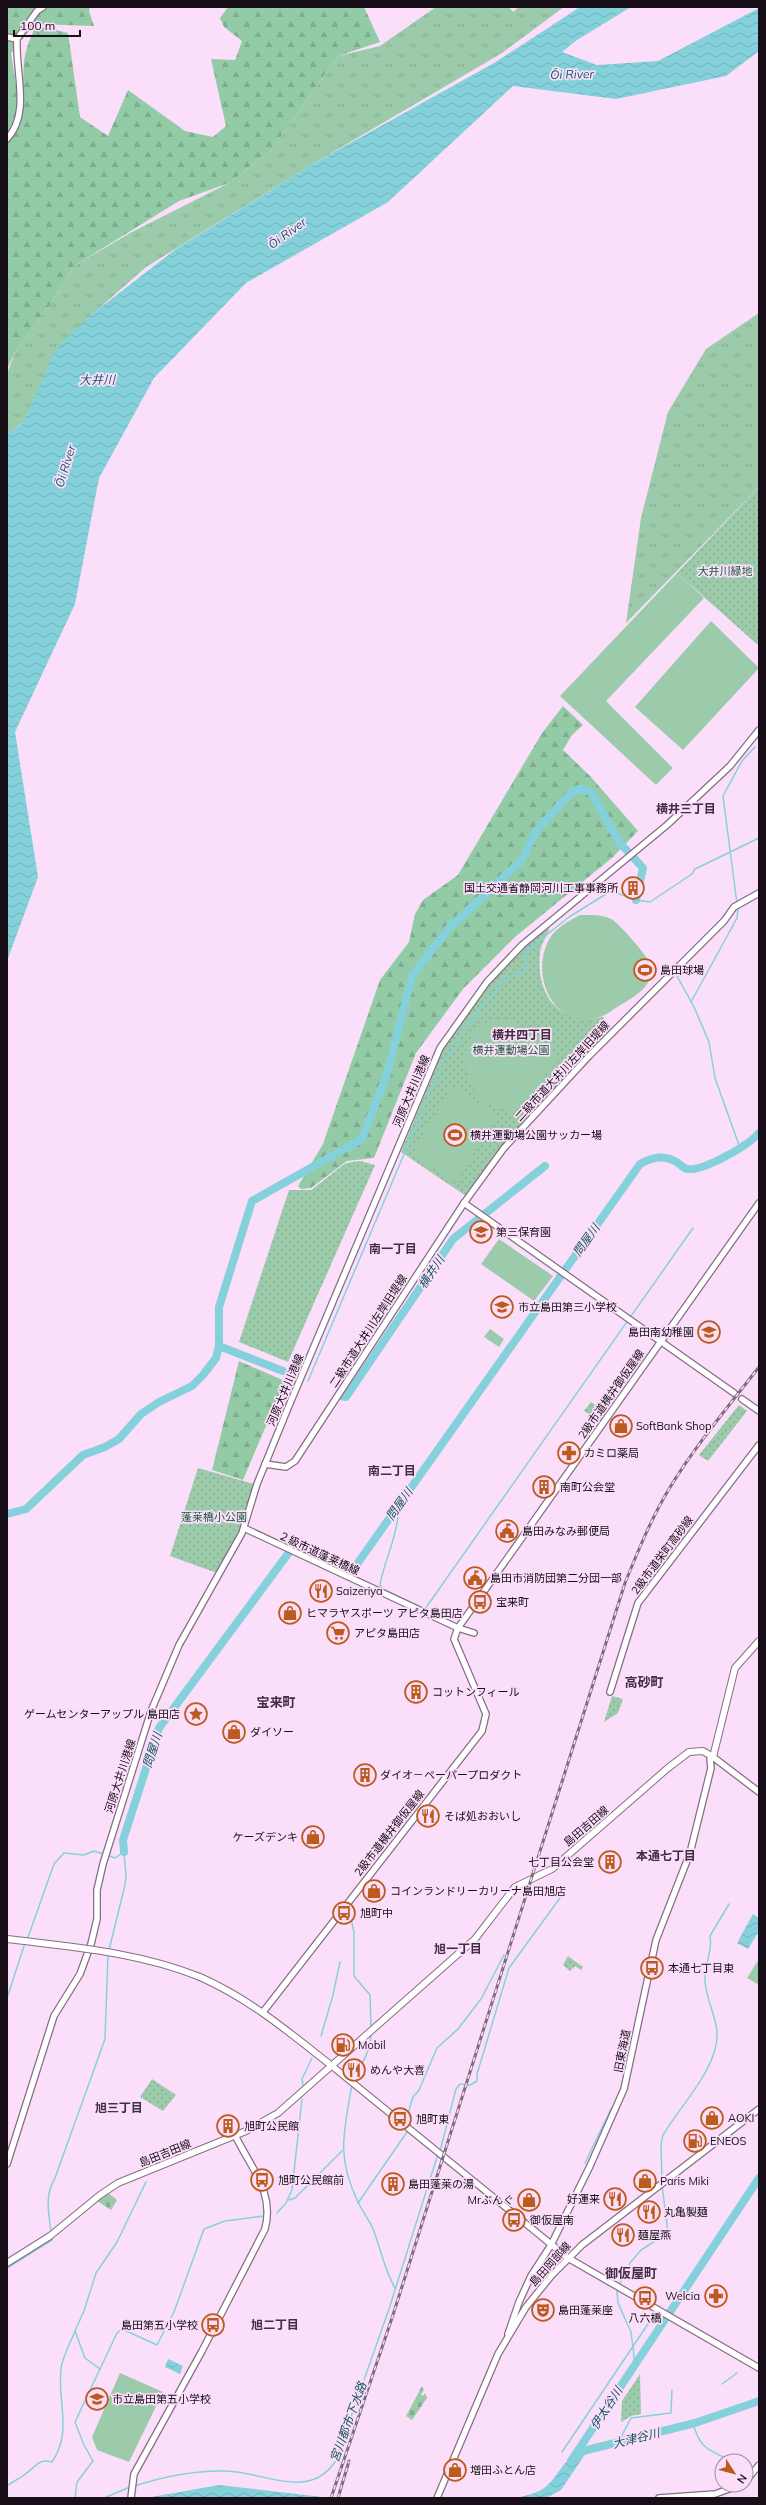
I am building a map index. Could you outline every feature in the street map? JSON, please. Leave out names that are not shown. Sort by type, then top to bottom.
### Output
[{"type":"main road","points":[[713,1757],[736,1668],[759,1641]]},
{"type":"main road","name":"島田吉田線","points":[[7,2263],[50,2236],[100,2195],[118,2184],[235,2135],[278,2113],[475,1939],[515,1887],[552,1869],[668,1768],[689,1752],[703,1751],[713,1757]]},
{"type":"main road","points":[[7,1939],[127,1955],[159,1962],[200,1977],[221,1986],[263,2012],[332,2066]]},
{"type":"street","points":[[7,139],[15,129],[19,115],[20,81],[16,65],[17,39],[37,11],[43,7]]},
{"type":"street","points":[[7,37],[17,39]]},
{"type":"street","name":"河原大井川港線","points":[[7,2164],[54,2016],[80,1974],[91,1944],[97,1919],[97,1890],[103,1864],[151,1711],[179,1645],[231,1554],[244,1528],[265,1464],[434,1062],[460,1018],[487,982],[522,945],[668,825],[730,766],[759,730]]},
{"type":"street","name":"二級市道大井川左岸旧堤線","points":[[265,1464],[286,1468],[295,1461],[464,1203],[504,1148],[566,1080],[724,921],[734,906],[759,893]]},
{"type":"street","points":[[464,1203],[734,1393]]},
{"type":"street","name":"2級市道横井御仮屋線","points":[[263,2012],[484,1727],[486,1714],[454,1639],[458,1628],[759,1203]]},
{"type":"street","points":[[742,1399],[759,1411]]},
{"type":"street","name":"2級市道栄町高砂線","points":[[610,1692],[638,1602],[759,1444]]},
{"type":"street","name":"２級市道蓬莱橋線","points":[[244,1528],[458,1628],[474,1633]]},
{"type":"street","points":[[713,1757],[759,1792]]},
{"type":"street","name":"旧東海道","points":[[508,2334],[519,2302],[531,2276],[551,2245],[590,2166],[624,2090],[656,1940],[690,1853],[711,1768],[710,1759],[713,1757]]},
{"type":"street","points":[[332,2066],[532,2231],[568,2258],[759,2368]]},
{"type":"street","name":"島田岡部線","points":[[437,2498],[488,2374],[508,2334],[526,2307],[582,2244],[759,2109]]},
{"type":"street","points":[[131,2496],[134,2474],[202,2351],[265,2229],[269,2213],[267,2198],[235,2135]]},
{"type":"street","points":[[659,2498],[718,2493]]},
{"type":"green space","points":[[7,7],[90,7],[89,11],[94,26],[35,24],[11,53],[16,84],[17,107],[16,117],[7,135]]},
{"type":"green space","points":[[228,7],[364,7],[380,42],[338,56],[270,151],[229,183],[179,201],[74,266],[50,305],[15,352],[7,369],[7,145],[19,125],[22,115],[25,59],[34,30],[44,27],[68,33],[80,117],[108,136],[128,90],[185,131],[213,137],[226,126],[211,59],[235,60],[242,41],[224,27],[220,18]]},
{"type":"green space","points":[[436,7],[509,7],[513,12],[519,7],[564,7],[502,53],[318,161],[146,267],[87,319],[23,423],[7,434],[7,374],[15,352],[50,305],[74,266],[130,233],[229,183],[270,151],[338,56],[380,46]]},
{"type":"green space","points":[[759,313],[759,487],[626,623],[641,518],[668,412],[706,349]]},
{"type":"green space","name":"大井川緑地","points":[[759,487],[759,646],[677,573]]},
{"type":"green space","points":[[677,573],[704,598],[606,701],[673,768],[656,785],[560,696]]},
{"type":"green space","points":[[711,621],[759,668],[683,750],[635,707]]},
{"type":"green space","points":[[563,706],[583,725],[572,735],[563,750],[591,777],[638,831],[613,857],[515,937],[463,989],[416,1053],[374,1158],[347,1161],[311,1188],[301,1189],[298,1186],[323,1144],[380,980],[409,942],[415,914],[423,900],[458,875],[542,733]]},
{"type":"green space","points":[[580,915],[601,916],[609,918],[617,923],[648,960],[651,970],[651,975],[648,982],[638,994],[603,1016],[584,1019],[570,1016],[558,1008],[550,997],[544,983],[542,968],[544,952],[550,938],[560,927]]},
{"type":"green space","name":"横井運動場公園","points":[[550,928],[540,951],[542,982],[547,994],[554,1004],[563,1012],[574,1017],[587,1019],[603,1017],[611,1030],[553,1089],[516,1130],[466,1196],[401,1152],[443,1050],[457,1026],[496,976],[527,942]]},
{"type":"green space","points":[[493,1020],[514,1020],[561,1058],[511,1112],[483,1100],[475,1091],[466,1068],[468,1044],[473,1033],[482,1025]]},
{"type":"green space","name":"横井運動場公園サッカー場","points":[[452,1086],[498,1115],[456,1183],[411,1155]]},
{"type":"green space","points":[[360,1161],[375,1165],[288,1362],[239,1342],[289,1190],[311,1190],[346,1163]]},
{"type":"green space","points":[[499,1239],[553,1276],[534,1301],[481,1264]]},
{"type":"green space","points":[[490,1329],[504,1339],[499,1347],[484,1337]]},
{"type":"green space","points":[[239,1361],[285,1381],[243,1480],[212,1470]]},
{"type":"green space","points":[[591,1402],[605,1411],[599,1421],[584,1411]]},
{"type":"green space","points":[[739,1405],[747,1411],[708,1461],[699,1455]]},
{"type":"green space","name":"蓬莱橋小公園","points":[[198,1468],[254,1484],[238,1535],[217,1573],[170,1556]]},
{"type":"green space","points":[[612,1696],[623,1699],[618,1713],[604,1722]]},
{"type":"green space","points":[[568,1956],[583,1967],[581,1970],[575,1966],[570,1971],[563,1965]]},
{"type":"green space","points":[[759,1959],[759,1985],[747,1978]]},
{"type":"green space","points":[[152,2079],[176,2095],[163,2111],[140,2097]]},
{"type":"green space","points":[[108,2193],[117,2200],[111,2210],[97,2201]]},
{"type":"green space","points":[[120,2373],[163,2392],[129,2462],[97,2450],[92,2437]]},
{"type":"green space","points":[[640,2374],[641,2414],[631,2416],[621,2422],[622,2401]]},
{"type":"green space","points":[[422,2386],[424,2390],[421,2394],[423,2396],[425,2393],[427,2398],[412,2420],[406,2416]]},
{"type":"water","name":"大井川","points":[[580,7],[631,7],[577,40],[562,52],[597,65],[658,61],[759,8],[759,51],[726,76],[616,99],[513,86],[388,202],[246,283],[154,378],[99,478],[75,604],[15,732],[38,877],[7,961],[7,434],[23,423],[54,353],[68,336],[96,311],[176,249],[318,161],[494,63]]},
{"type":"water","points":[[753,1914],[759,1918],[759,1931],[748,1949],[737,1943]]},
{"type":"water","points":[[168,2359],[183,2366],[180,2374],[165,2367]]},
{"type":"water","points":[[588,2450],[561,2490],[546,2498],[518,2498],[541,2490],[553,2480],[571,2458],[578,2453]]},
{"type":"water","points":[[219,2485],[322,2497],[324,2498],[146,2498]]},
{"type":"waterway","points":[[737,904],[723,796],[742,761],[755,747]]},
{"type":"waterway","points":[[7,1514],[26,1509],[83,1455],[105,1447],[119,1439],[141,1414],[159,1402],[192,1386],[203,1375],[216,1358],[219,1346],[219,1307],[252,1201],[362,1139],[387,1074],[412,976],[449,928],[521,861],[536,831],[572,792],[579,789],[591,792],[619,842],[643,868],[636,900]]},
{"type":"waterway","points":[[308,1381],[443,1062],[457,1045],[463,1029],[478,1014],[482,1004],[493,996],[504,978],[520,973],[526,968],[527,964],[524,953],[569,917],[611,891],[636,900],[650,902],[692,874],[695,869],[759,838]]},
{"type":"waterway","points":[[691,1002],[737,918],[738,908]]},
{"type":"waterway","points":[[677,976],[694,1007],[709,1042],[715,1078],[740,1148]]},
{"type":"waterway","name":"問屋川","points":[[124,1852],[123,1840],[159,1728],[293,1547],[350,1574],[640,1164],[654,1158],[668,1158],[684,1168],[695,1169],[715,1162],[726,1156],[746,1144],[759,1133]]},
{"type":"waterway","name":"横井川","points":[[340,1396],[346,1397],[453,1239],[545,1166]]},
{"type":"waterway","points":[[398,1514],[393,1541],[384,1567],[380,1585],[383,1589],[425,1609],[693,1228]]},
{"type":"waterway","name":"横井川","points":[[219,1346],[283,1371]]},
{"type":"waterway","points":[[27,1940],[54,1864],[64,1853],[84,1855],[94,1851],[104,1854]]},
{"type":"waterway","points":[[107,1855],[115,1858],[124,1852],[126,1875],[125,1885],[109,1950]]},
{"type":"waterway","points":[[440,2151],[456,2089],[460,2084],[470,2085],[477,2081],[477,2074],[509,1968],[565,1891]]},
{"type":"waterway","points":[[662,2182],[661,2144],[663,2135],[706,2072],[716,2044],[717,2031],[707,1994],[705,1975],[711,1942],[710,1936],[729,1904]]},
{"type":"waterway","points":[[349,1910],[354,1932],[354,1976],[370,1995],[371,2028]]},
{"type":"waterway","points":[[7,1998],[25,1943]]},
{"type":"waterway","points":[[51,2233],[48,2211],[49,2192],[105,2039],[108,1954]]},
{"type":"waterway","points":[[405,2123],[413,2097],[419,2090],[437,2048],[458,2029],[481,1999],[504,1955]]},
{"type":"waterway","points":[[321,2036],[333,1995],[340,1962]]},
{"type":"waterway","points":[[371,2034],[366,2056],[351,2090],[344,2134],[344,2160],[351,2187],[370,2222],[385,2266],[395,2288]]},
{"type":"waterway","points":[[303,2085],[302,2079],[312,2058]]},
{"type":"waterway","points":[[277,2213],[286,2203],[292,2190],[302,2099]]},
{"type":"waterway","points":[[585,2163],[611,2109]]},
{"type":"waterway","points":[[358,2203],[407,2132],[406,2128]]},
{"type":"waterway","points":[[289,2200],[295,2198],[342,2151]]},
{"type":"waterway","name":"宮川都市下水路","points":[[134,2486],[180,2475],[216,2471],[241,2472],[285,2482],[299,2482],[312,2480],[324,2474],[335,2462],[389,2309],[438,2154]]},
{"type":"waterway","name":"伊太谷川","points":[[571,2461],[759,2178]]},
{"type":"waterway","points":[[100,2369],[85,2358],[75,2331],[84,2311],[96,2273],[117,2242],[146,2182]]},
{"type":"waterway","points":[[620,2283],[630,2263],[641,2250],[668,2233],[662,2185]]},
{"type":"waterway","points":[[75,2498],[77,2482],[93,2461],[84,2445],[75,2422],[117,2333],[122,2329],[157,2345],[174,2312],[204,2229],[225,2221],[264,2216]]},
{"type":"waterway","points":[[7,2268],[52,2240],[52,2237]]},
{"type":"waterway","points":[[617,2291],[618,2303],[631,2332],[635,2364]]},
{"type":"waterway","name":"伊太谷川","points":[[562,2452],[650,2321]]},
{"type":"waterway","points":[[7,2486],[37,2464],[43,2461],[52,2462],[58,2450],[62,2439],[63,2428],[60,2381],[61,2369],[75,2331]]},
{"type":"waterway","points":[[722,2384],[737,2373]]},
{"type":"waterway","points":[[619,2441],[631,2418],[671,2413],[672,2390]]},
{"type":"waterway","name":"大津谷川","points":[[579,2452],[695,2423],[759,2401]]},
{"type":"waterway","points":[[693,2424],[702,2444],[715,2453]]},
{"type":"waterway","points":[[104,2498],[130,2487]]},
{"type":"railway","points":[[331,2498],[393,2315],[625,1583],[662,1500],[701,1442],[759,1367]]},
{"type":"railway","points":[[338,2498],[349,2461]]},
{"type":"place","name":"国土交通省静岡河川工事事務所","points":[[633,888]]},
{"type":"place","name":"島田球場","points":[[645,970]]},
{"type":"place","name":"横井運動場公園サッカー場","points":[[455,1135]]},
{"type":"place","name":"第三保育園","points":[[481,1232]]},
{"type":"place","name":"市立島田第三小学校","points":[[502,1307]]},
{"type":"place","name":"島田南幼稚園","points":[[709,1332]]},
{"type":"place","name":"SoftBank Shop","points":[[621,1426]]},
{"type":"place","name":"カミロ薬局","points":[[569,1453]]},
{"type":"place","name":"南町公会堂","points":[[544,1487]]},
{"type":"place","name":"島田みなみ郵便局","points":[[507,1531]]},
{"type":"place","name":"島田市消防団第二分団一部","points":[[475,1578]]},
{"type":"place","name":"Saizeriya","points":[[321,1591]]},
{"type":"place","name":"宝来町","points":[[480,1602]]},
{"type":"place","name":"ヒマラヤスポーツ アピタ島田店","points":[[290,1613]]},
{"type":"place","name":"アピタ島田店","points":[[338,1633]]},
{"type":"place","name":"コットンフィール","points":[[416,1692]]},
{"type":"place","name":"ゲームセンターアップル 島田店","points":[[196,1714]]},
{"type":"place","name":"ダイソー","points":[[234,1732]]},
{"type":"place","name":"ダイオ－ペーパープロダクト","points":[[365,1775]]},
{"type":"place","name":"そば処おおいし","points":[[428,1816]]},
{"type":"place","name":"ケーズデンキ","points":[[313,1837]]},
{"type":"place","name":"七丁目公会堂","points":[[610,1862]]},
{"type":"place","name":"コインランドリーカリーナ島田旭店","points":[[374,1891]]},
{"type":"place","name":"旭町中","points":[[344,1913]]},
{"type":"place","name":"本通七丁目東","points":[[652,1968]]},
{"type":"place","name":"Mobil","points":[[343,2045]]},
{"type":"place","name":"めんや大喜","points":[[354,2070]]},
{"type":"place","name":"AOKI","points":[[712,2118]]},
{"type":"place","name":"旭町東","points":[[400,2119]]},
{"type":"place","name":"旭町公民館","points":[[228,2126]]},
{"type":"place","name":"ENEOS","points":[[695,2141]]},
{"type":"place","name":"旭町公民館前","points":[[262,2180]]},
{"type":"place","name":"Paris Miki","points":[[645,2181]]},
{"type":"place","name":"島田蓬莱の湯","points":[[393,2184]]},
{"type":"place","name":"好運来","points":[[615,2199]]},
{"type":"place","name":"Mrぶんぐ","points":[[529,2200]]},
{"type":"place","name":"丸亀製麺","points":[[649,2212]]},
{"type":"place","name":"御仮屋南","points":[[514,2220]]},
{"type":"place","name":"麺屋燕","points":[[623,2235]]},
{"type":"place","name":"Welcia","points":[[716,2296]]},
{"type":"place","name":"八六橋","points":[[645,2298]]},
{"type":"place","name":"島田蓬莱座","points":[[543,2310]]},
{"type":"place","name":"島田第五小学校","points":[[213,2325]]},
{"type":"place","name":"市立島田第五小学校","points":[[97,2399]]},
{"type":"place","name":"増田ふとん店","points":[[455,2470]]},
{"type":"district","name":"横井三丁目","points":[[686,808]]},
{"type":"district","name":"横井四丁目","points":[[522,1034]]},
{"type":"district","name":"南一丁目","points":[[393,1248]]},
{"type":"district","name":"南二丁目","points":[[392,1470]]},
{"type":"district","name":"高砂町","points":[[644,1682]]},
{"type":"district","name":"宝来町","points":[[276,1702]]},
{"type":"district","name":"本通七丁目","points":[[666,1855]]},
{"type":"district","name":"旭一丁目","points":[[458,1948]]},
{"type":"district","name":"旭三丁目","points":[[119,2107]]},
{"type":"district","name":"御仮屋町","points":[[631,2273]]},
{"type":"district","name":"旭二丁目","points":[[275,2324]]},
{"type":"water label","name":"Ōi River","points":[[572,74]]},
{"type":"water label","name":"Ōi River","points":[[287,233]]},
{"type":"water label","name":"Ōi River","points":[[65,466]]}]
